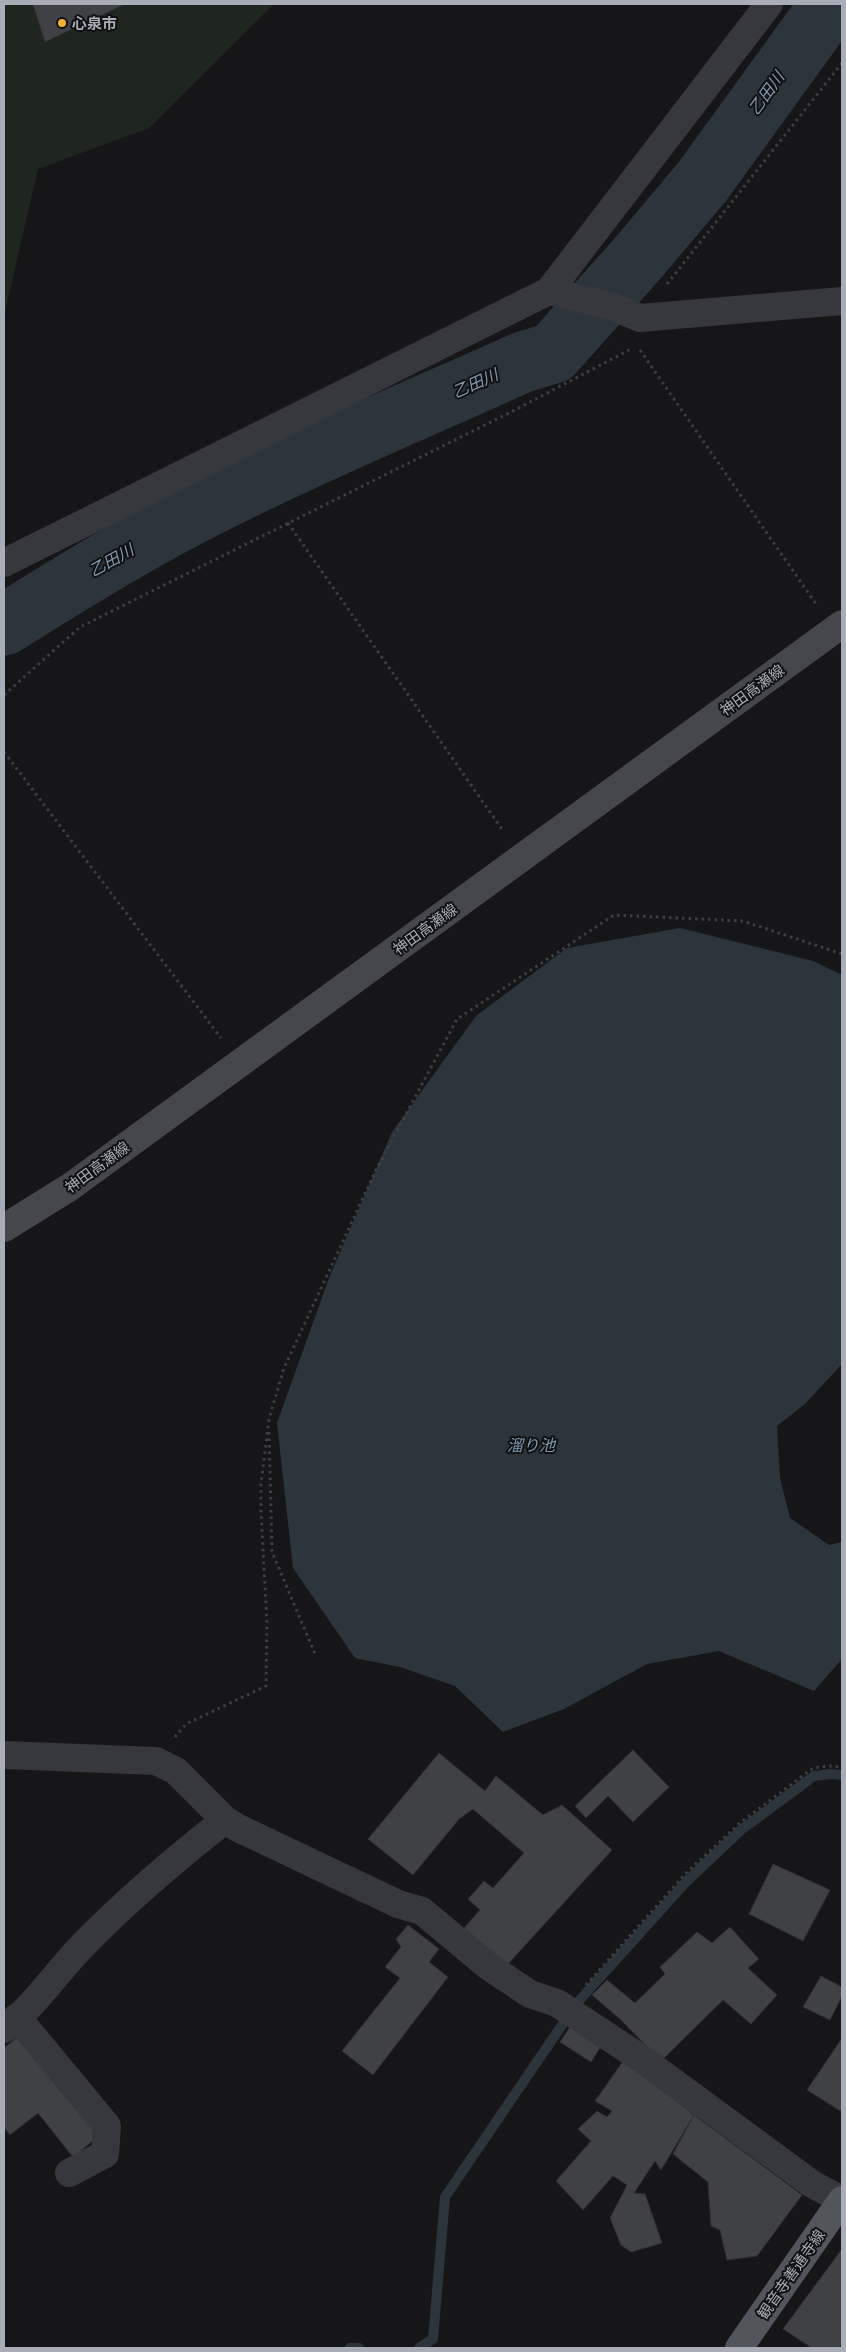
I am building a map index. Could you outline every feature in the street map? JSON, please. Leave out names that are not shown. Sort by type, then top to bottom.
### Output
[{"type":"main road","name":"神田高瀬線","points":[[4,1228],[70,1187],[838,627]]},
{"type":"main road","name":"観音寺善通寺線","points":[[739,2348],[840,2208]]},
{"type":"street","points":[[4,563],[549,290],[768,4]]},
{"type":"street","points":[[549,290],[614,308],[640,318],[842,301]]},
{"type":"street","points":[[4,1755],[156,1761],[176,1771],[225,1820],[398,1904],[422,1911],[488,1966],[530,1994],[557,2003],[715,2110],[812,2184],[840,2208]]},
{"type":"street","points":[[70,2173],[105,2154],[107,2126],[10,2023],[83,1946],[174,1860],[225,1820]]},
{"type":"path","points":[[640,318],[842,64]]},
{"type":"path","points":[[4,695],[80,627],[509,413],[637,345],[838,627]]},
{"type":"path","points":[[288,523],[522,858]]},
{"type":"path","points":[[4,752],[240,1064]]},
{"type":"path","points":[[156,1761],[186,1724],[266,1686],[267,1622],[261,1484],[269,1419],[284,1368],[376,1170],[457,1019],[614,915],[743,921],[842,954]]},
{"type":"path","points":[[269,1419],[272,1552],[316,1656]]},
{"type":"path","points":[[572,2013],[686,1873],[740,1823],[813,1768],[842,1767]]},
{"type":"shaded area","points":[[4,4],[274,4],[149,128],[38,169],[4,316]]},
{"type":"water","name":"溜り池","points":[[680,928],[813,961],[842,975],[842,1364],[805,1404],[777,1426],[780,1478],[790,1518],[829,1545],[842,1542],[842,1659],[814,1691],[719,1651],[647,1664],[564,1709],[503,1732],[455,1686],[400,1667],[355,1658],[293,1568],[277,1423],[329,1278],[392,1132],[476,1016],[567,948]]},
{"type":"building","name":"心泉市","points":[[33,4],[125,4],[45,42]]},
{"type":"building","points":[[633,1750],[669,1787],[633,1822],[608,1796],[586,1818],[575,1806]]},
{"type":"building","points":[[439,1753],[485,1791],[496,1776],[543,1815],[562,1805],[612,1850],[507,1965],[464,1928],[480,1910],[468,1899],[484,1881],[493,1888],[524,1853],[473,1809],[459,1819],[413,1875],[368,1839]]},
{"type":"building","points":[[773,1864],[830,1890],[803,1941],[749,1914]]},
{"type":"building","points":[[408,1925],[439,1949],[429,1962],[448,1977],[373,2075],[342,2051],[400,1978],[385,1967],[401,1947],[396,1939]]},
{"type":"building","points":[[730,1927],[759,1959],[748,1968],[777,1995],[751,2024],[723,2000],[661,2061],[621,2020],[592,1995],[607,1980],[635,2003],[665,1974],[660,1967],[697,1932],[712,1943]]},
{"type":"building","points":[[821,1976],[842,1987],[842,1996],[830,2020],[803,2007]]},
{"type":"building","points":[[570,2027],[601,2046],[591,2062],[560,2042]]},
{"type":"building","points":[[20,2035],[100,2135],[73,2157],[38,2113],[10,2135],[4,2127],[4,2048]]},
{"type":"building","points":[[842,2038],[842,2112],[807,2090]]},
{"type":"building","points":[[624,2060],[694,2115],[661,2170],[655,2161],[634,2193],[645,2194],[662,2243],[631,2252],[621,2245],[610,2218],[627,2185],[613,2176],[583,2210],[556,2181],[591,2141],[578,2129],[597,2111],[607,2117],[612,2111],[595,2101]]},
{"type":"building","points":[[694,2115],[802,2195],[757,2256],[727,2260],[720,2230],[711,2226],[708,2182],[673,2154]]},
{"type":"building","points":[[842,2249],[842,2344],[839,2348],[812,2348],[783,2329]]},
{"type":"waterway","name":"乙田川","points":[[4,625],[170,526],[257,482],[523,362],[553,353],[638,258],[702,182],[831,4]]},
{"type":"waterway","points":[[419,2348],[433,2339],[445,2197],[577,2003],[687,1881],[741,1830],[814,1776],[842,1775]]},
{"type":"waterway","points":[[350,2348],[359,2348]]},
{"type":"place","name":"心泉市","points":[[62,23]]}]
